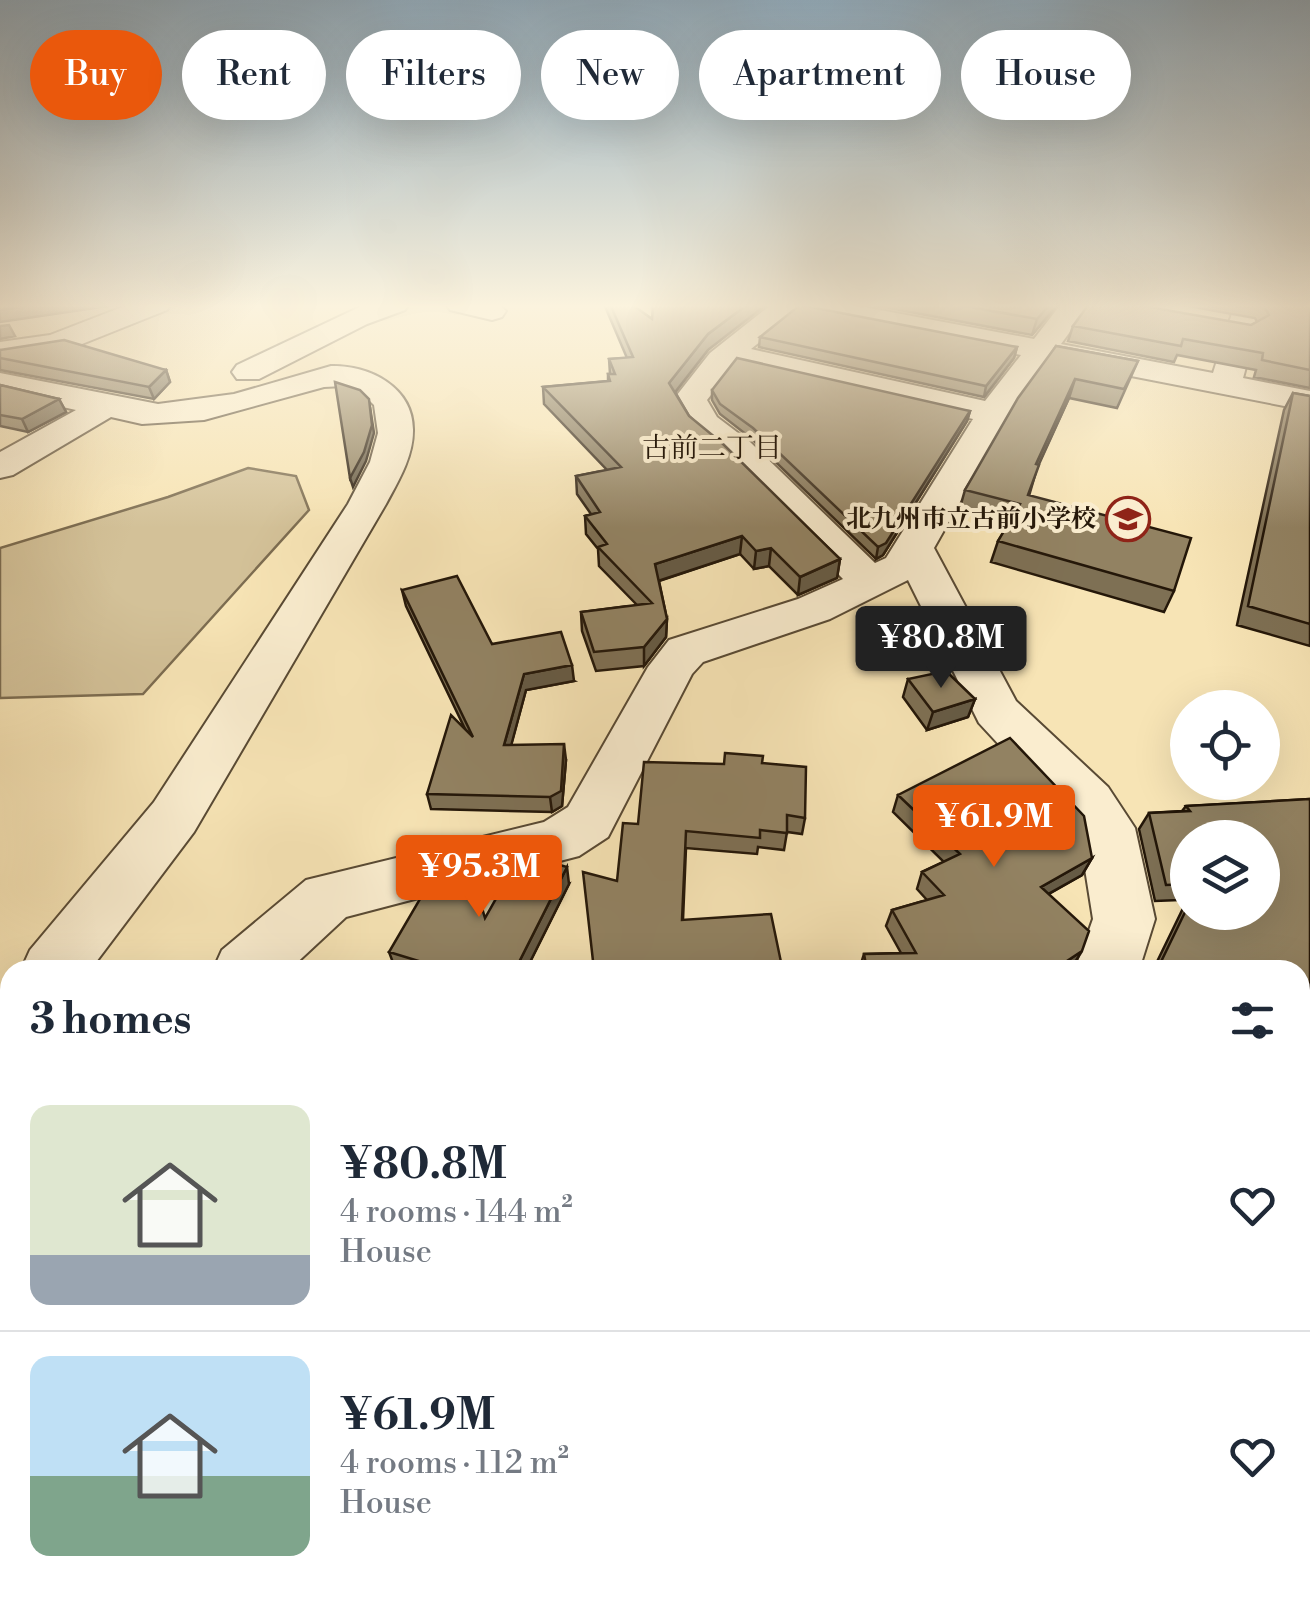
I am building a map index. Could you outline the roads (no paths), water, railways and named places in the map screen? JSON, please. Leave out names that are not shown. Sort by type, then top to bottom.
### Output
[{"type":"street","points":[[52,394],[157,393],[197,388],[224,379]]},
{"type":"street","points":[[0,383],[142,414],[192,413],[320,379]]},
{"type":"street","points":[[60,960],[174,817],[367,504],[388,463],[398,422],[388,400],[374,386],[349,379]]},
{"type":"street","points":[[706,379],[690,400],[694,411],[872,584]]},
{"type":"street","points":[[841,379],[994,413]]},
{"type":"street","points":[[255,960],[327,897],[559,840],[588,822],[672,667],[686,651],[814,609],[902,567],[994,413],[1019,379]]},
{"type":"street","points":[[1196,379],[1310,400]]},
{"type":"street","points":[[1225,384],[1227,379]]},
{"type":"street","points":[[0,467],[107,406]]},
{"type":"street","points":[[914,549],[997,711],[1089,802],[1106,828],[1124,919],[1110,960]]},
{"type":"place","name":"北九州市立古前小学校","points":[[1128,519]]},
{"type":"district","name":"古前二丁目","points":[[712,448]]}]
